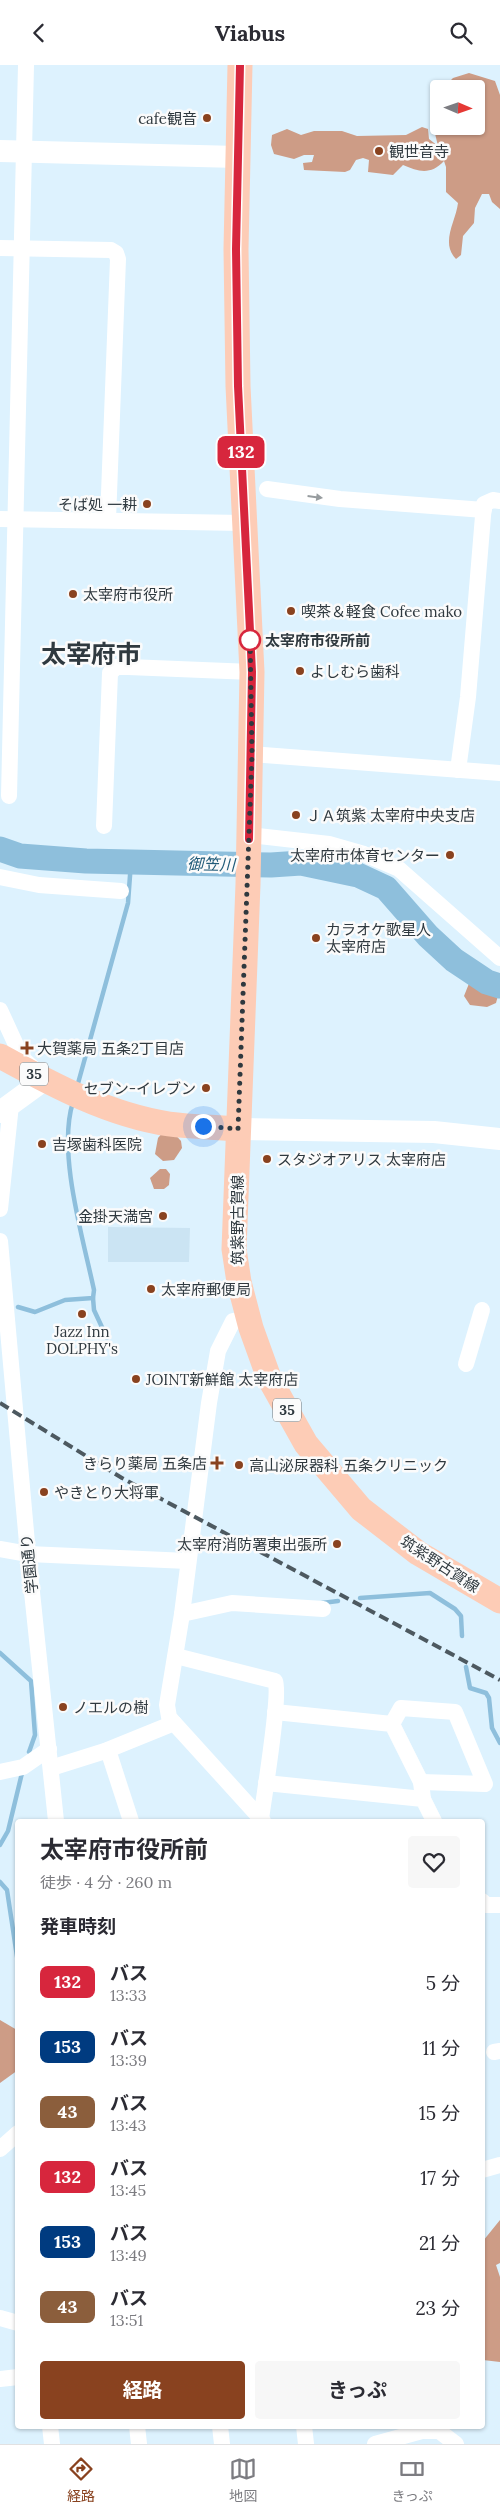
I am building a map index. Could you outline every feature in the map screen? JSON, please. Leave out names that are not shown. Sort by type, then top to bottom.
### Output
[{"type":"main road","name":"筑紫野古賀線","points":[[240,65],[236,249],[238,367],[252,672],[252,754],[234,1249],[239,1282],[248,1318],[270,1378],[306,1444],[362,1509],[418,1553],[500,1601]]},
{"type":"main road","name":"35","points":[[0,1056],[44,1080],[111,1109],[168,1124],[238,1129]]},
{"type":"street","points":[[9,796],[8,519],[21,248],[26,65]]},
{"type":"street","points":[[0,151],[238,157]]},
{"type":"street","points":[[0,248],[111,250],[116,253],[118,259],[108,520]]},
{"type":"street","points":[[267,489],[340,499],[484,510]]},
{"type":"street","points":[[458,770],[468,697],[484,504],[493,500],[500,501]]},
{"type":"street","points":[[8,519],[244,523]]},
{"type":"street","points":[[104,826],[110,673],[116,667],[252,672]]},
{"type":"street","points":[[252,754],[500,773]]},
{"type":"street","points":[[249,837],[329,844],[399,869],[500,958]]},
{"type":"street","points":[[0,877],[39,885],[121,891]]},
{"type":"street","points":[[0,1010],[22,1058],[44,1080],[6,1108],[0,1209]]},
{"type":"street","points":[[238,1129],[434,1132],[500,1139]]},
{"type":"street","name":"学園通り","points":[[0,1241],[3,1306],[56,1819]]},
{"type":"street","points":[[466,1364],[482,1310]]},
{"type":"street","points":[[248,1318],[233,1321],[218,1351],[200,1459],[182,1613],[167,1705],[169,1717],[261,1819]]},
{"type":"street","points":[[0,1549],[28,1554],[188,1561]]},
{"type":"street","points":[[182,1613],[232,1603],[323,1609]]},
{"type":"street","points":[[176,1656],[275,1681],[277,1685],[275,1711],[262,1819]]},
{"type":"street","points":[[392,1724],[401,1708],[455,1712],[485,1784],[421,1782]]},
{"type":"street","points":[[275,1711],[392,1724]]},
{"type":"street","points":[[51,1768],[108,1750],[174,1723]]},
{"type":"street","points":[[392,1724],[421,1782],[423,1799],[433,1819]]},
{"type":"street","points":[[0,1772],[23,1767],[49,1749]]},
{"type":"street","points":[[108,1750],[129,1819]]},
{"type":"street","points":[[266,1783],[423,1799]]},
{"type":"street","points":[[485,1904],[500,1905]]},
{"type":"street","points":[[0,2149],[15,2136]]},
{"type":"street","points":[[485,2169],[500,2165]]},
{"type":"street","points":[[0,2318],[15,2322]]},
{"type":"street","points":[[0,2379],[15,2377]]},
{"type":"street","points":[[50,2429],[52,2444]]},
{"type":"street","points":[[137,2429],[139,2444]]},
{"type":"street","points":[[220,2429],[222,2444]]},
{"type":"street","points":[[304,2429],[306,2444]]},
{"type":"street","points":[[375,2444],[422,2431],[439,2431],[456,2444]]},
{"type":"shaded area","points":[[469,73],[495,81],[500,95],[500,209],[492,202],[489,194],[482,194],[475,208],[474,223],[463,236],[461,255],[456,259],[451,253],[449,239],[458,203],[446,192],[446,167],[444,161],[434,169],[425,171],[403,165],[393,175],[368,172],[369,160],[363,158],[356,160],[350,170],[345,172],[304,170],[303,163],[312,162],[314,155],[304,155],[294,159],[274,154],[271,145],[272,135],[287,129],[301,135],[314,131],[342,131],[357,136],[406,135],[422,127],[428,129],[429,139],[438,146],[435,135],[485,135],[485,80],[451,80]]},
{"type":"shaded area","points":[[480,974],[487,976],[491,987],[500,988],[496,1003],[487,1007],[470,1005],[464,996],[470,981]]},
{"type":"shaded area","points":[[172,1131],[181,1141],[182,1148],[174,1160],[163,1161],[155,1154],[158,1138],[163,1132]]},
{"type":"shaded area","points":[[160,1169],[166,1169],[170,1174],[169,1185],[164,1189],[154,1189],[150,1178]]},
{"type":"shaded area","points":[[108,1227],[190,1228],[189,1262],[108,1262]]},
{"type":"shaded area","points":[[0,2020],[15,2029],[15,2072],[0,2083]]},
{"type":"shaded area","points":[[500,2220],[500,2263],[496,2265],[500,2277],[500,2362],[485,2360],[485,2239]]},
{"type":"waterway","name":"御笠川","points":[[0,849],[20,856],[86,861],[271,865],[301,863],[358,875],[386,888],[428,936],[454,960],[487,982],[500,986]]},
{"type":"waterway","points":[[77,1087],[128,903],[131,862]]},
{"type":"waterway","points":[[18,1307],[35,1312],[65,1300],[93,1298],[94,1290],[78,1221],[70,1170],[69,1122],[73,1102]]},
{"type":"waterway","points":[[93,1298],[94,1310],[107,1338]]},
{"type":"waterway","points":[[360,1598],[430,1593],[455,1609],[461,1616],[462,1636]]},
{"type":"waterway","points":[[322,1603],[338,1601]]},
{"type":"waterway","points":[[0,1653],[31,1681],[35,1735],[29,1752]]},
{"type":"waterway","points":[[466,1667],[470,1688],[486,1693],[489,1698],[492,1728],[500,1743]]},
{"type":"waterway","points":[[0,1845],[8,1831],[22,1773]]},
{"type":"waterway","points":[[0,1882],[7,1890],[15,1943]]},
{"type":"railway","points":[[0,1403],[122,1478],[500,1680]]},
{"type":"bus line","name":"132","points":[[240,65],[236,249],[238,386],[252,672],[249,839]]},
{"type":"place","name":"cafe観音","points":[[207,118]]},
{"type":"place","name":"観世音寺","points":[[379,151]]},
{"type":"place","name":"そば処 一耕","points":[[147,504]]},
{"type":"place","name":"太宰府市役所","points":[[73,594]]},
{"type":"place","name":"喫茶＆軽食 Cofee mako","points":[[291,611]]},
{"type":"place","name":"太宰府市役所前","points":[[250,640]]},
{"type":"place","name":"よしむら歯科","points":[[300,671]]},
{"type":"place","name":"ＪＡ筑紫 太宰府中央支店","points":[[296,815]]},
{"type":"place","name":"太宰府市体育センター","points":[[450,855]]},
{"type":"place","name":"カラオケ歌星人 太宰府店","points":[[316,938]]},
{"type":"place","name":"大賀薬局 五条2丁目店","points":[[27,1048]]},
{"type":"place","name":"セブン-イレブン","points":[[206,1088]]},
{"type":"place","name":"吉塚歯科医院","points":[[42,1144]]},
{"type":"place","name":"スタジオアリス 太宰府店","points":[[267,1159]]},
{"type":"place","name":"金掛天満宮","points":[[163,1216]]},
{"type":"place","name":"太宰府郵便局","points":[[151,1289]]},
{"type":"place","name":"Jazz Inn DOLPHY's","points":[[82,1314]]},
{"type":"place","name":"JOINT新鮮館 太宰府店","points":[[136,1379]]},
{"type":"place","name":"きらり薬局 五条店","points":[[217,1463]]},
{"type":"place","name":"高山泌尿器科 五条クリニック","points":[[239,1465]]},
{"type":"place","name":"やきとり大将軍","points":[[44,1492]]},
{"type":"place","name":"太宰府消防署東出張所","points":[[337,1544]]},
{"type":"place","name":"ノエルの樹","points":[[63,1707]]},
{"type":"district","name":"太宰府市","points":[[91,654]]},
{"type":"route","points":[[203,1126],[238,1129],[252,754],[250,635],[250,640]]}]
